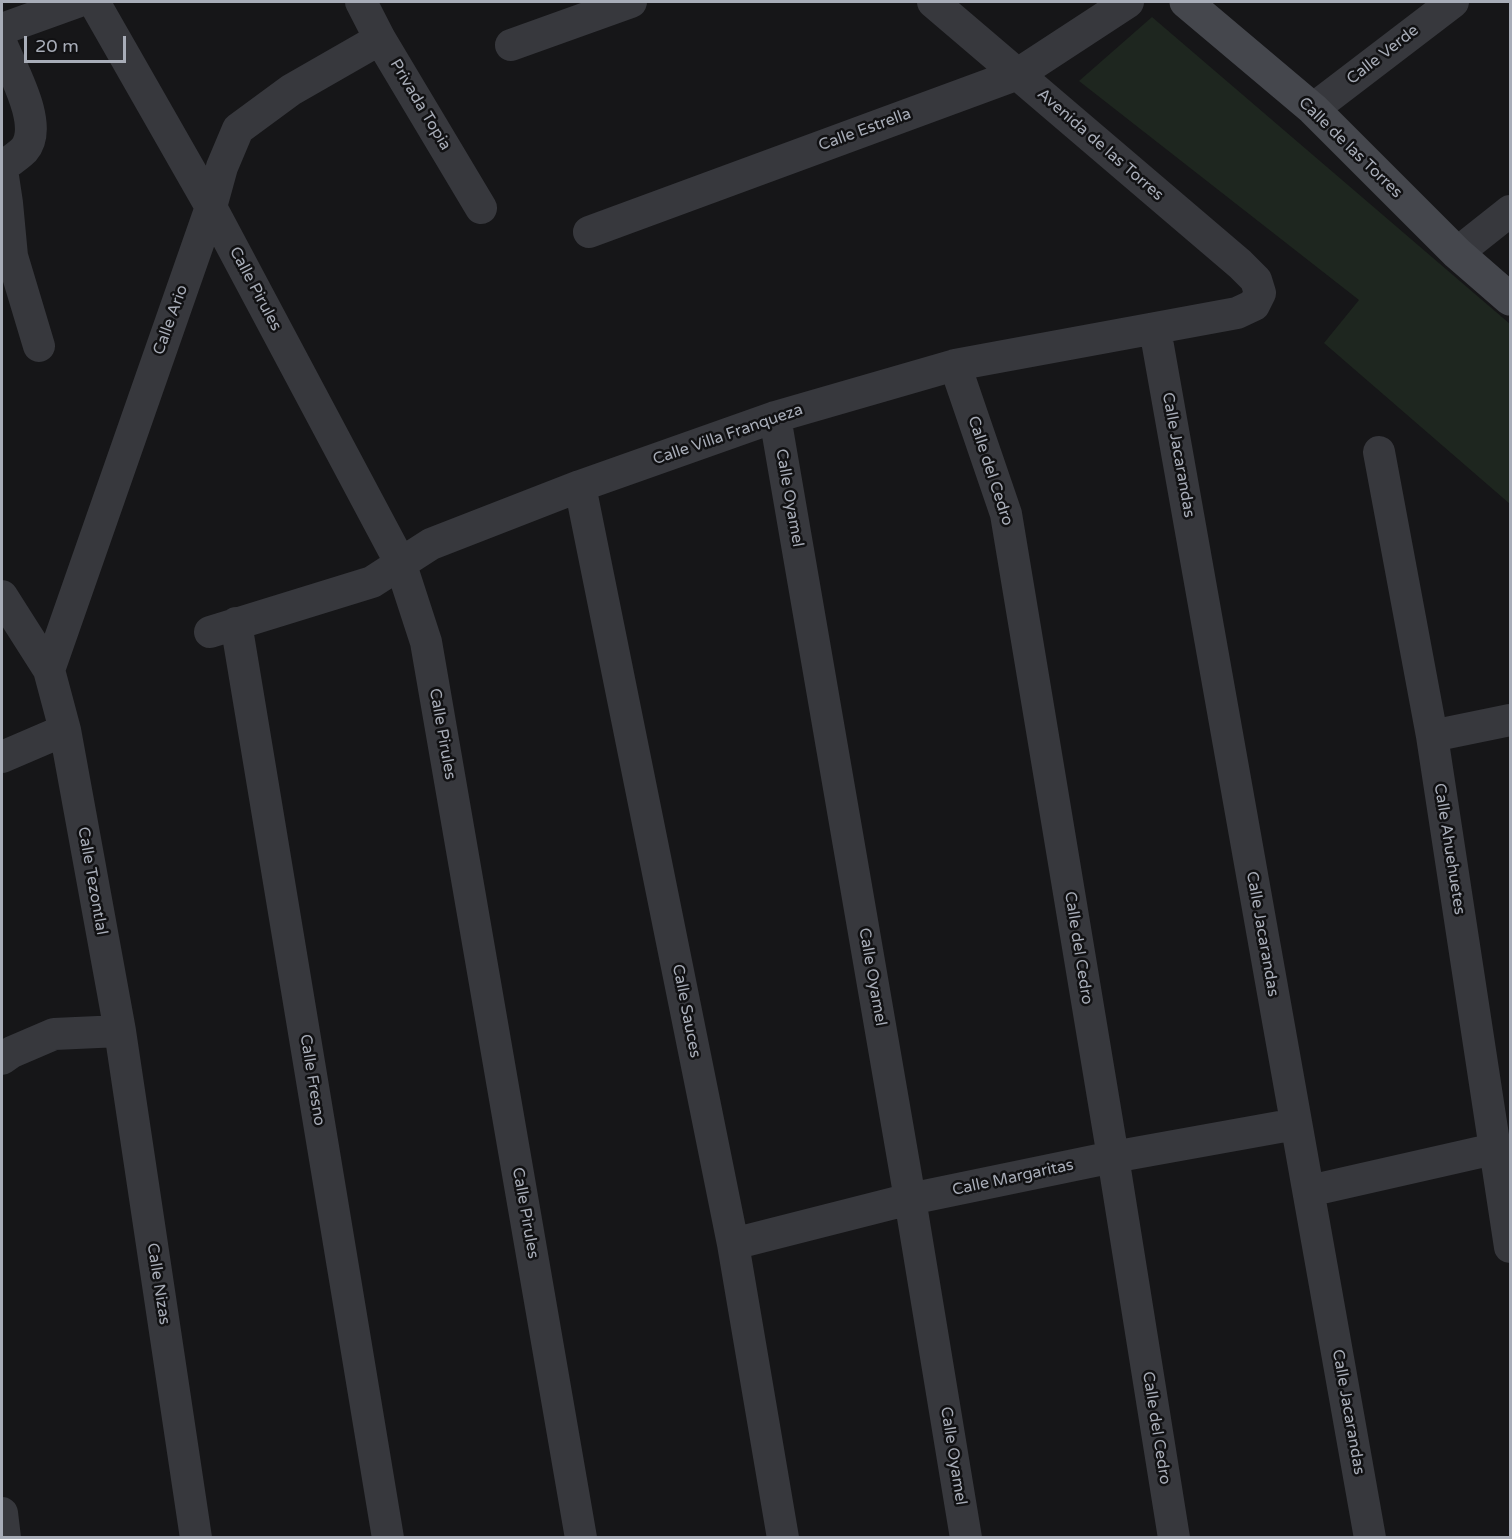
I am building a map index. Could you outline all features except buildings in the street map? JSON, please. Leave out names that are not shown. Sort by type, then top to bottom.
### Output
[{"type":"street","points":[[2,29],[77,2]]},
{"type":"street","name":"Calle Pirules","points":[[94,2],[211,207],[400,562],[426,642],[581,1538]]},
{"type":"street","name":"Privada Topia","points":[[361,2],[380,39],[481,207]]},
{"type":"street","points":[[511,45],[631,2]]},
{"type":"street","name":"Avenida de las Torres","points":[[933,2],[1240,264],[1256,280],[1260,293]]},
{"type":"street","name":"Calle Estrella","points":[[589,232],[1018,74],[1128,2]]},
{"type":"street","name":"Calle de las Torres","points":[[1186,2],[1313,109],[1457,253],[1510,299]]},
{"type":"street","name":"Calle Verde","points":[[1313,109],[1453,2]]},
{"type":"street","name":"Calle Ario","points":[[49,670],[211,207],[222,167],[238,129],[291,90],[380,39]]},
{"type":"street","points":[[2,45],[27,103],[32,133],[9,162],[7,203],[12,256],[39,346]]},
{"type":"street","points":[[1457,253],[1510,211]]},
{"type":"street","name":"Calle Villa Franqueza","points":[[223,627],[372,582],[431,544],[580,486],[775,417],[955,365],[1238,313],[1254,305],[1260,293]]},
{"type":"street","name":"Calle Jacarandas","points":[[1155,329],[1370,1538]]},
{"type":"street","name":"Calle del Cedro","points":[[955,365],[1006,514],[1174,1538]]},
{"type":"street","name":"Calle Oyamel","points":[[775,417],[966,1538]]},
{"type":"street","name":"Calle Ahuehuetes","points":[[1379,452],[1432,736],[1510,1247]]},
{"type":"street","name":"Calle Sauces","points":[[580,486],[733,1244],[783,1538]]},
{"type":"street","points":[[2,596],[49,670],[65,730],[2,757]]},
{"type":"street","name":"Calle Fresno","points":[[223,627],[388,1538]]},
{"type":"street","points":[[1432,736],[1510,720]]},
{"type":"street","name":"Calle Tezontlal","points":[[65,730],[120,1031]]},
{"type":"street","points":[[2,1059],[12,1052],[54,1034],[120,1031]]},
{"type":"street","name":"Calle Nizas","points":[[120,1031],[196,1538]]},
{"type":"street","name":"Calle Margaritas","points":[[733,1244],[910,1199],[1113,1157],[1296,1124]]},
{"type":"street","points":[[1309,1191],[1494,1149]]},
{"type":"street","points":[[2,1513],[5,1538]]},
{"type":"shaded area","points":[[1152,17],[1510,324],[1510,504],[1324,343],[1359,300],[1079,81]]}]
